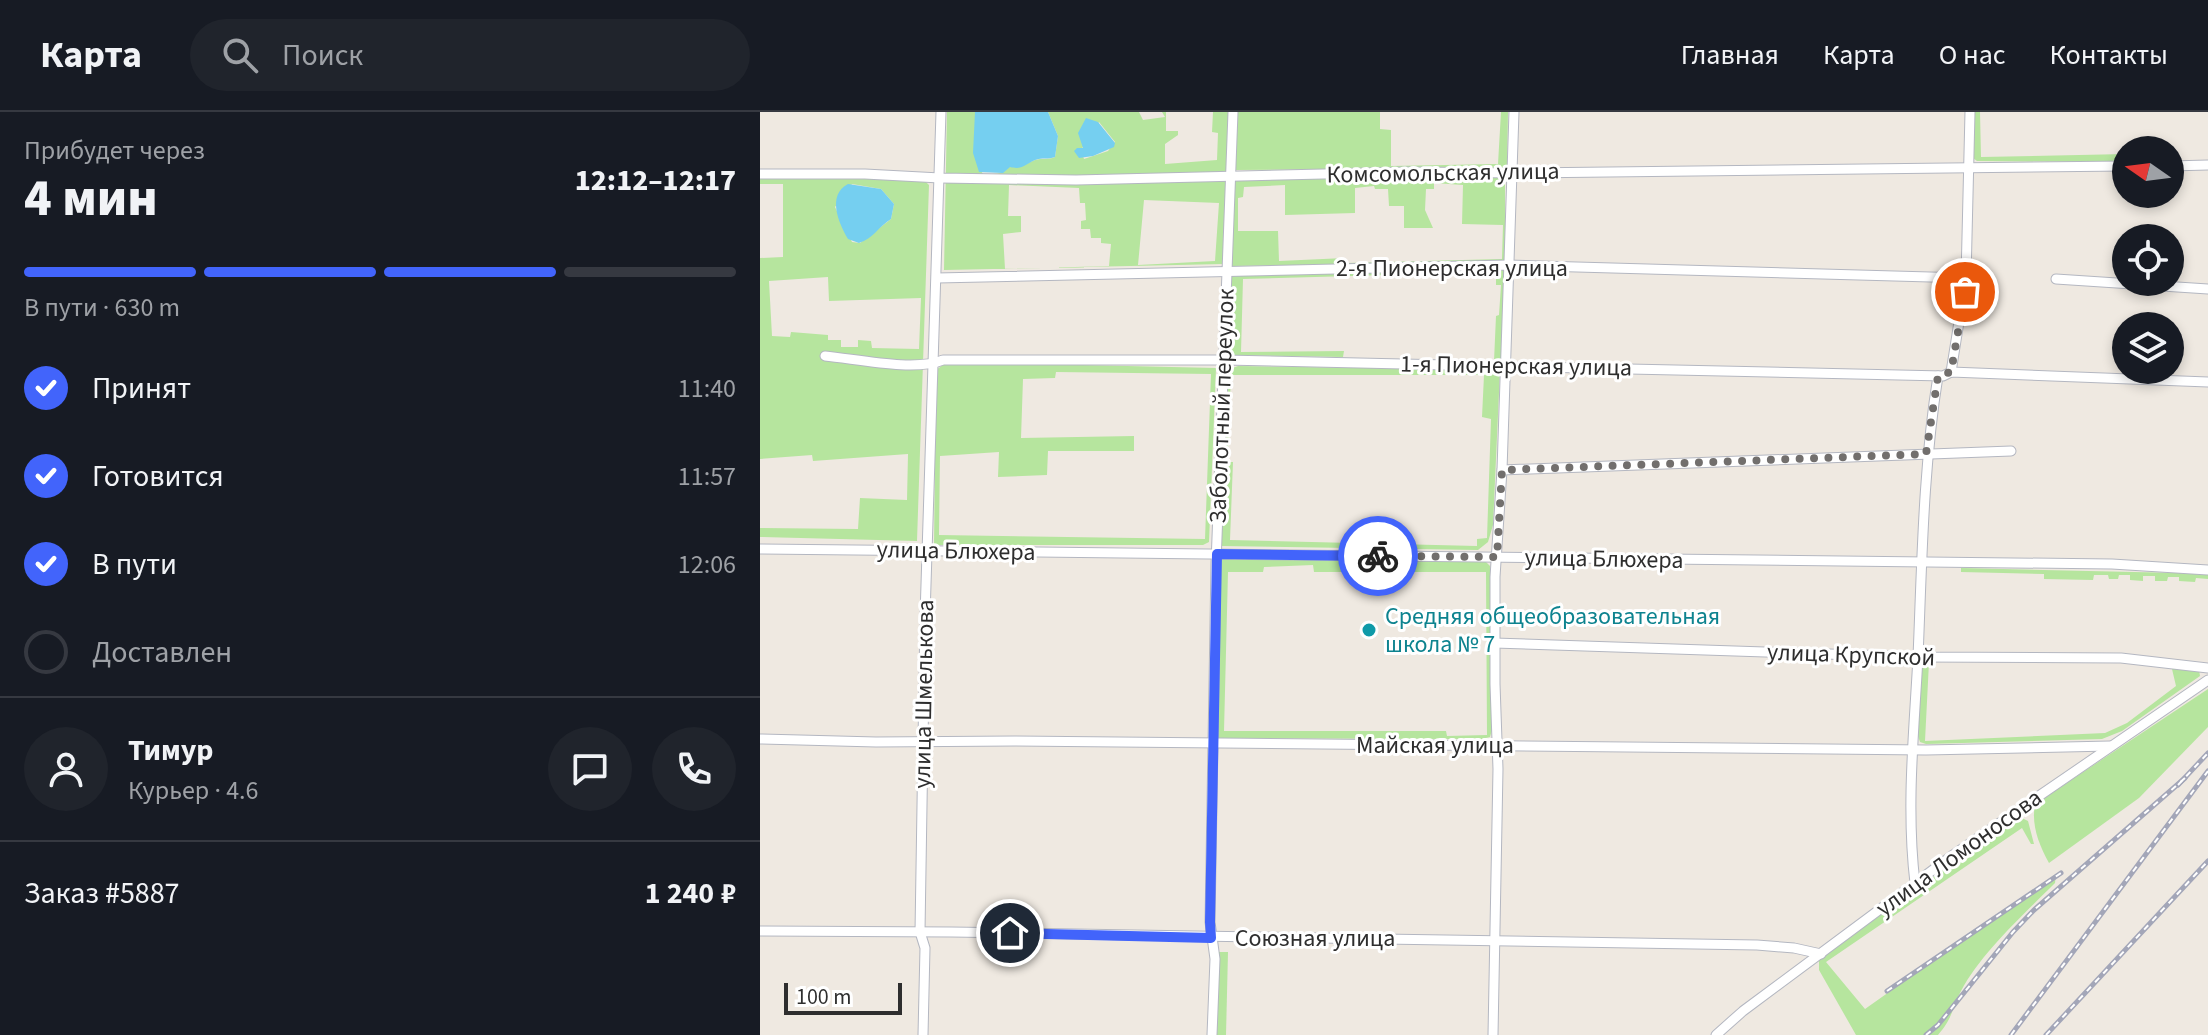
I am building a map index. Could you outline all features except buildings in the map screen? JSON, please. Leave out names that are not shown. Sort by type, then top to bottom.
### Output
[{"type":"street","name":"улица Шмелькова","points":[[923,1035],[925,948],[920,932],[922,742],[941,112]]},
{"type":"street","name":"Заболотный переулок","points":[[1212,1035],[1215,959],[1210,922],[1217,554],[1233,112]]},
{"type":"street","points":[[1493,1035],[1494,643],[1514,112]]},
{"type":"street","points":[[1951,372],[1966,278],[1970,112]]},
{"type":"street","points":[[2184,166],[2208,165]]},
{"type":"street","name":"Комсомольская улица","points":[[760,174],[1076,180],[1408,172],[2112,166]]},
{"type":"street","name":"2-я Пионерская улица","points":[[937,278],[1509,265],[1966,278]]},
{"type":"street","points":[[2056,279],[2208,289]]},
{"type":"street","name":"1-я Пионерская улица","points":[[825,356],[912,365],[943,360],[1224,360],[1938,376],[1951,372],[2208,382]]},
{"type":"street","points":[[1915,883],[1912,749],[1926,454],[1938,376]]},
{"type":"street","points":[[1502,470],[2011,451]]},
{"type":"street","name":"улица Блюхера","points":[[760,549],[2112,564],[2208,570]]},
{"type":"street","name":"улица Крупской","points":[[1494,643],[1918,657],[2121,658],[2208,668]]},
{"type":"street","name":"улица Ломоносова","points":[[1716,1035],[1743,1011],[1915,883],[2208,680]]},
{"type":"street","name":"Майская улица","points":[[760,739],[1912,749],[2110,746]]},
{"type":"street","name":"Союзная улица","points":[[760,931],[1772,945],[1821,954]]},
{"type":"green space","points":[[947,112],[975,112],[978,166],[983,174],[991,174],[1055,157],[1058,136],[1048,112],[1139,112],[1143,120],[1165,117],[1162,112],[1166,112],[1166,131],[1178,131],[1178,135],[1165,144],[1165,164],[1217,160],[1218,133],[1212,132],[1213,112],[1229,112],[1223,264],[1047,268],[1109,266],[1111,244],[1101,243],[1101,238],[1091,238],[1090,229],[1081,229],[1081,221],[1086,220],[1085,203],[1080,203],[1079,188],[1009,185],[1008,216],[1021,216],[1021,232],[1003,234],[1005,269],[944,270]],"holes":[[[1099,122],[1115,142],[1108,151],[1084,159],[1081,150]],[[1144,200],[1219,203],[1215,261],[1138,265]]]},
{"type":"green space","points":[[1237,112],[1380,112],[1380,129],[1391,130],[1391,166],[1498,164],[1501,112],[1508,112],[1507,168],[1234,170]]},
{"type":"green space","points":[[1974,112],[1980,112],[1981,157],[2112,154],[2112,162],[1977,161],[1973,158]]},
{"type":"green space","points":[[1505,176],[1505,262],[1232,266],[1234,179]],"holes":[[[1434,183],[1463,185],[1462,224],[1503,225],[1502,259],[1345,263],[1345,258],[1279,261],[1278,231],[1238,231],[1238,198],[1243,197],[1244,187],[1285,185],[1285,215],[1355,213],[1355,188],[1374,186],[1375,189],[1388,189],[1389,206],[1404,206],[1404,228],[1433,228],[1425,210],[1426,189],[1434,189]]]},
{"type":"green space","points":[[760,179],[923,179],[929,185],[917,541],[760,537],[760,528],[858,529],[860,498],[907,500],[908,454],[813,461],[812,455],[760,459],[760,258],[783,257],[783,184],[760,184]],"holes":[[[852,184],[881,189],[894,204],[891,219],[860,243],[852,242],[835,207]],[[828,277],[829,301],[921,298],[919,349],[872,348],[871,341],[858,340],[858,347],[841,347],[841,340],[828,340],[828,335],[791,332],[790,337],[772,336],[769,281]]]},
{"type":"green space","points":[[1504,270],[1501,361],[1494,361],[1501,285],[1496,285],[1496,272],[1243,279],[1241,352],[1344,351],[1343,357],[1228,355],[1231,273]]},
{"type":"green space","points":[[947,362],[1216,368],[1209,542],[1203,545],[934,545],[936,370]],"holes":[[[1056,372],[1211,374],[1205,539],[939,535],[940,456],[999,452],[998,477],[1047,475],[1048,451],[1134,451],[1134,436],[1021,438],[1023,379],[1055,378]]]},
{"type":"green space","points":[[1238,366],[1500,370],[1493,525],[1488,542],[1478,550],[1221,546],[1224,462],[1233,462],[1230,540],[1477,546],[1477,539],[1487,538],[1491,419],[1482,417],[1484,375],[1231,375],[1228,450],[1224,450],[1227,370]]},
{"type":"green space","points":[[1221,559],[1353,560],[1353,572],[1314,572],[1313,565],[1264,567],[1263,572],[1228,572],[1224,731],[1446,731],[1447,736],[1487,735],[1486,572],[1361,572],[1361,560],[1486,562],[1490,566],[1490,737],[1217,738]]},
{"type":"green space","points":[[1961,568],[2179,573],[2208,575],[2208,579],[2196,578],[2195,582],[2168,577],[2167,581],[2155,581],[2155,576],[2143,576],[2143,581],[2130,580],[2130,575],[2109,579],[2108,575],[2094,575],[2093,580],[2044,579],[2044,574],[1961,572]]},
{"type":"green space","points":[[1920,661],[1929,662],[1925,741],[2105,733],[2127,723],[2176,686],[2172,669],[2153,666],[2199,670],[2200,676],[2122,731],[2102,739],[1926,744],[1920,742],[1917,733]]},
{"type":"green space","points":[[2208,689],[2208,727],[2139,798],[2049,863],[2037,835],[2035,804]]},
{"type":"green space","points":[[2018,816],[2028,821],[2034,844],[2022,828],[1826,962],[1865,1009],[2056,874],[2055,883],[1980,962],[1938,1035],[1856,1035],[1819,970],[1819,959]]},
{"type":"green space","points":[[1219,952],[1228,952],[1226,1035],[1217,1035]]},
{"type":"water","points":[[975,112],[1048,112],[1058,136],[1055,157],[1010,167],[1003,173],[979,172],[973,153]]},
{"type":"water","points":[[1086,118],[1098,122],[1115,143],[1114,147],[1093,156],[1079,158],[1074,151],[1083,148],[1078,133]]},
{"type":"water","points":[[848,184],[881,189],[894,204],[891,219],[859,243],[848,239],[836,209],[838,195]]},
{"type":"railway","points":[[2178,785],[2208,753]]},
{"type":"railway","points":[[2011,1035],[2208,771]]},
{"type":"railway","points":[[1926,1035],[1938,1025],[2034,910],[2185,778]]},
{"type":"railway","points":[[2046,1035],[2208,861]]},
{"type":"railway","points":[[1887,991],[2061,873]]},
{"type":"way so far","points":[[1378,556],[1497,557],[1502,470],[1926,454],[1938,376],[1951,372],[1955,361],[1965,292]]},
{"type":"place","name":"Средняя общеобразовательная школа № 7","points":[[1369,630]]},
{"type":"route","points":[[1010,933],[1211,938],[1217,554],[1378,556]]}]
